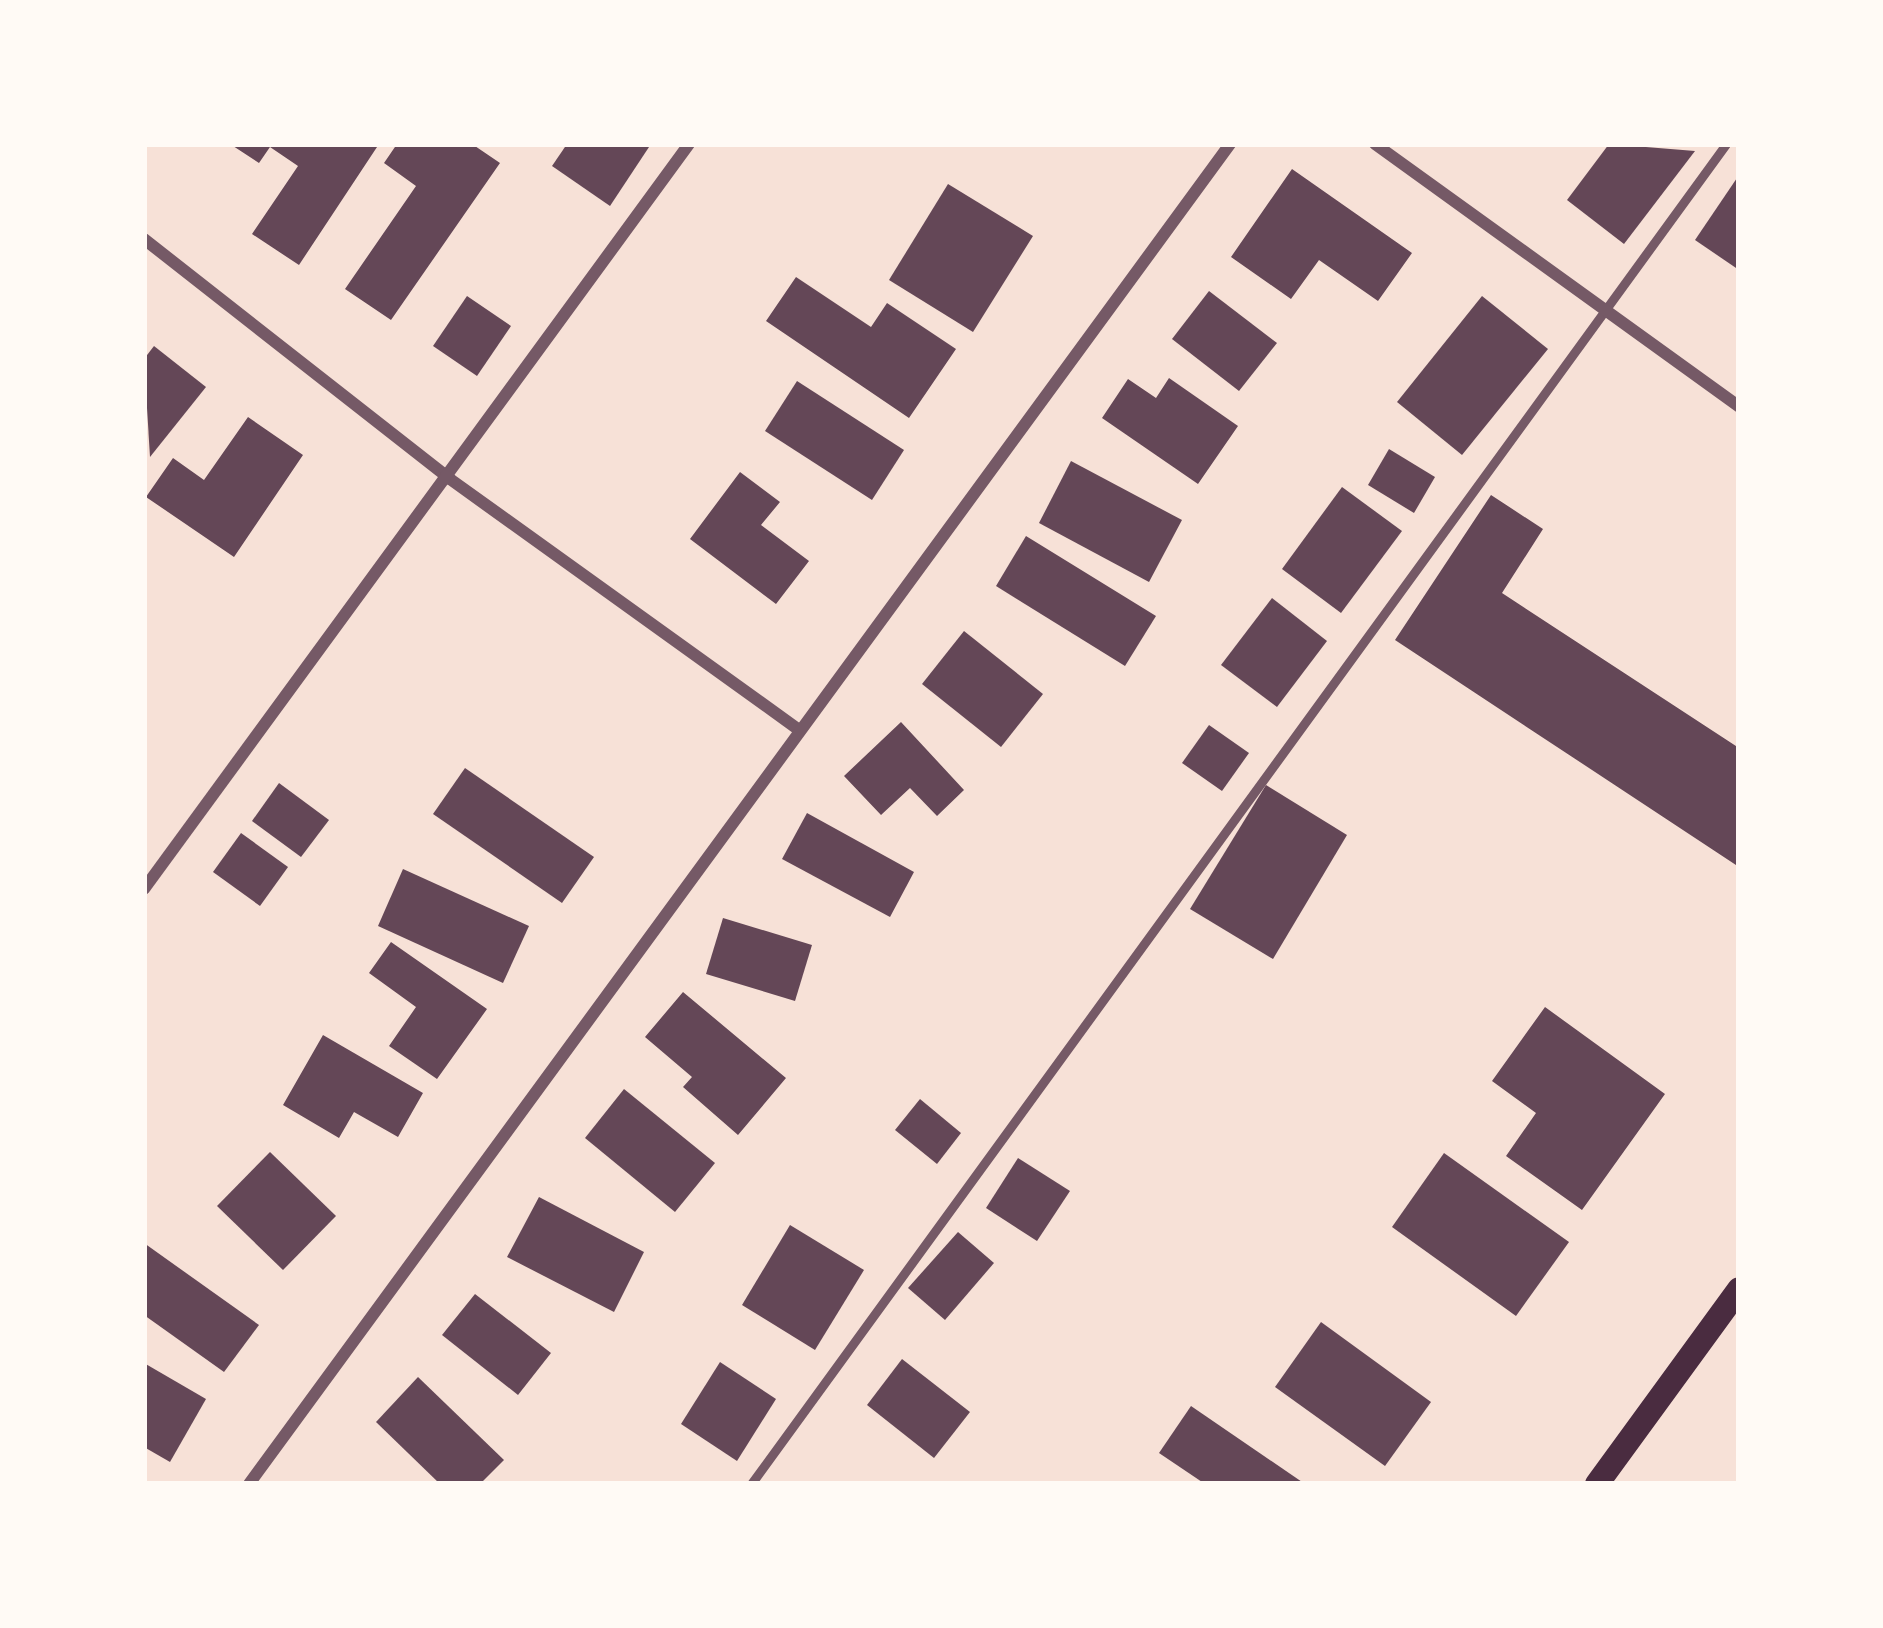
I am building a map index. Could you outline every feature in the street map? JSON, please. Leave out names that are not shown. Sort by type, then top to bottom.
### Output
[{"type":"main road","points":[[1597,1484],[1739,1289]]},
{"type":"street","points":[[144,889],[450,478],[688,144]]},
{"type":"street","points":[[249,1484],[1230,144]]},
{"type":"street","points":[[1375,144],[1739,407]]},
{"type":"street","points":[[144,239],[450,478],[798,729]]},
{"type":"lane","points":[[751,1484],[1726,144]]},
{"type":"building","points":[[230,144],[379,144],[299,265],[252,234],[298,166],[270,147],[259,163]]},
{"type":"building","points":[[397,144],[472,144],[500,163],[391,320],[345,289],[416,186],[384,163]]},
{"type":"building","points":[[567,144],[651,144],[610,206],[552,166]]},
{"type":"building","points":[[1609,144],[1695,151],[1624,244],[1567,200]]},
{"type":"building","points":[[1292,169],[1412,253],[1378,301],[1319,260],[1291,299],[1231,257]]},
{"type":"building","points":[[1739,175],[1739,270],[1695,240]]},
{"type":"building","points":[[948,184],[1033,236],[973,332],[889,280]]},
{"type":"building","points":[[796,277],[871,327],[887,303],[956,349],[909,418],[766,321]]},
{"type":"building","points":[[1209,291],[1277,343],[1239,391],[1172,339]]},
{"type":"building","points":[[467,296],[511,326],[477,376],[433,346]]},
{"type":"building","points":[[1482,296],[1548,349],[1462,455],[1397,402]]},
{"type":"building","points":[[154,346],[206,387],[150,457],[144,359]]},
{"type":"building","points":[[1169,378],[1238,426],[1198,484],[1102,418],[1128,379],[1156,398]]},
{"type":"building","points":[[797,381],[904,450],[872,500],[765,431]]},
{"type":"building","points":[[248,417],[303,455],[234,557],[146,497],[173,458],[204,480]]},
{"type":"building","points":[[1389,449],[1435,477],[1414,513],[1368,485]]},
{"type":"building","points":[[1071,461],[1182,520],[1149,582],[1039,523]]},
{"type":"building","points":[[740,472],[780,502],[761,525],[809,561],[776,604],[690,539]]},
{"type":"building","points":[[1342,487],[1402,531],[1341,613],[1282,569]]},
{"type":"building","points":[[1491,495],[1543,529],[1502,593],[1739,748],[1739,867],[1395,640]]},
{"type":"building","points":[[1026,536],[1156,616],[1125,666],[996,586]]},
{"type":"building","points":[[1272,598],[1327,641],[1277,707],[1221,665]]},
{"type":"building","points":[[964,631],[1043,694],[1001,747],[922,684]]},
{"type":"building","points":[[901,722],[964,790],[937,816],[910,788],[881,815],[844,776]]},
{"type":"building","points":[[1209,725],[1249,753],[1222,791],[1182,763]]},
{"type":"building","points":[[465,768],[594,857],[562,903],[433,814]]},
{"type":"building","points":[[279,783],[329,820],[301,857],[252,821]]},
{"type":"building","points":[[1266,785],[1347,835],[1273,959],[1190,909]]},
{"type":"building","points":[[807,813],[914,872],[890,917],[782,859]]},
{"type":"building","points":[[241,833],[288,867],[260,906],[213,872]]},
{"type":"building","points":[[403,869],[529,926],[503,983],[378,926]]},
{"type":"building","points":[[723,918],[812,945],[795,1001],[706,974]]},
{"type":"building","points":[[391,942],[487,1009],[437,1079],[389,1046],[416,1007],[369,973]]},
{"type":"building","points":[[683,992],[786,1078],[738,1135],[683,1087],[692,1077],[645,1037]]},
{"type":"building","points":[[1545,1007],[1665,1094],[1582,1210],[1506,1156],[1536,1113],[1492,1081]]},
{"type":"building","points":[[323,1035],[423,1093],[398,1137],[354,1112],[339,1138],[283,1105]]},
{"type":"building","points":[[624,1089],[715,1163],[675,1212],[585,1138]]},
{"type":"building","points":[[920,1099],[961,1133],[937,1164],[895,1130]]},
{"type":"building","points":[[270,1152],[336,1216],[283,1270],[217,1206]]},
{"type":"building","points":[[1444,1153],[1569,1242],[1516,1316],[1392,1227]]},
{"type":"building","points":[[1018,1158],[1070,1191],[1037,1241],[986,1208]]},
{"type":"building","points":[[539,1197],[644,1252],[614,1312],[507,1257]]},
{"type":"building","points":[[790,1225],[864,1270],[815,1350],[742,1305]]},
{"type":"building","points":[[958,1232],[994,1263],[945,1320],[908,1288]]},
{"type":"building","points":[[144,1243],[259,1325],[224,1372],[144,1315]]},
{"type":"building","points":[[475,1294],[551,1353],[518,1395],[442,1335]]},
{"type":"building","points":[[1321,1322],[1431,1402],[1385,1466],[1275,1387]]},
{"type":"building","points":[[902,1359],[970,1412],[934,1458],[867,1405]]},
{"type":"building","points":[[720,1362],[776,1399],[737,1461],[681,1424]]},
{"type":"building","points":[[144,1363],[206,1399],[170,1462],[144,1447]]},
{"type":"building","points":[[418,1377],[504,1460],[480,1484],[440,1484],[376,1422]]},
{"type":"building","points":[[1191,1406],[1305,1484],[1205,1484],[1159,1453]]}]
